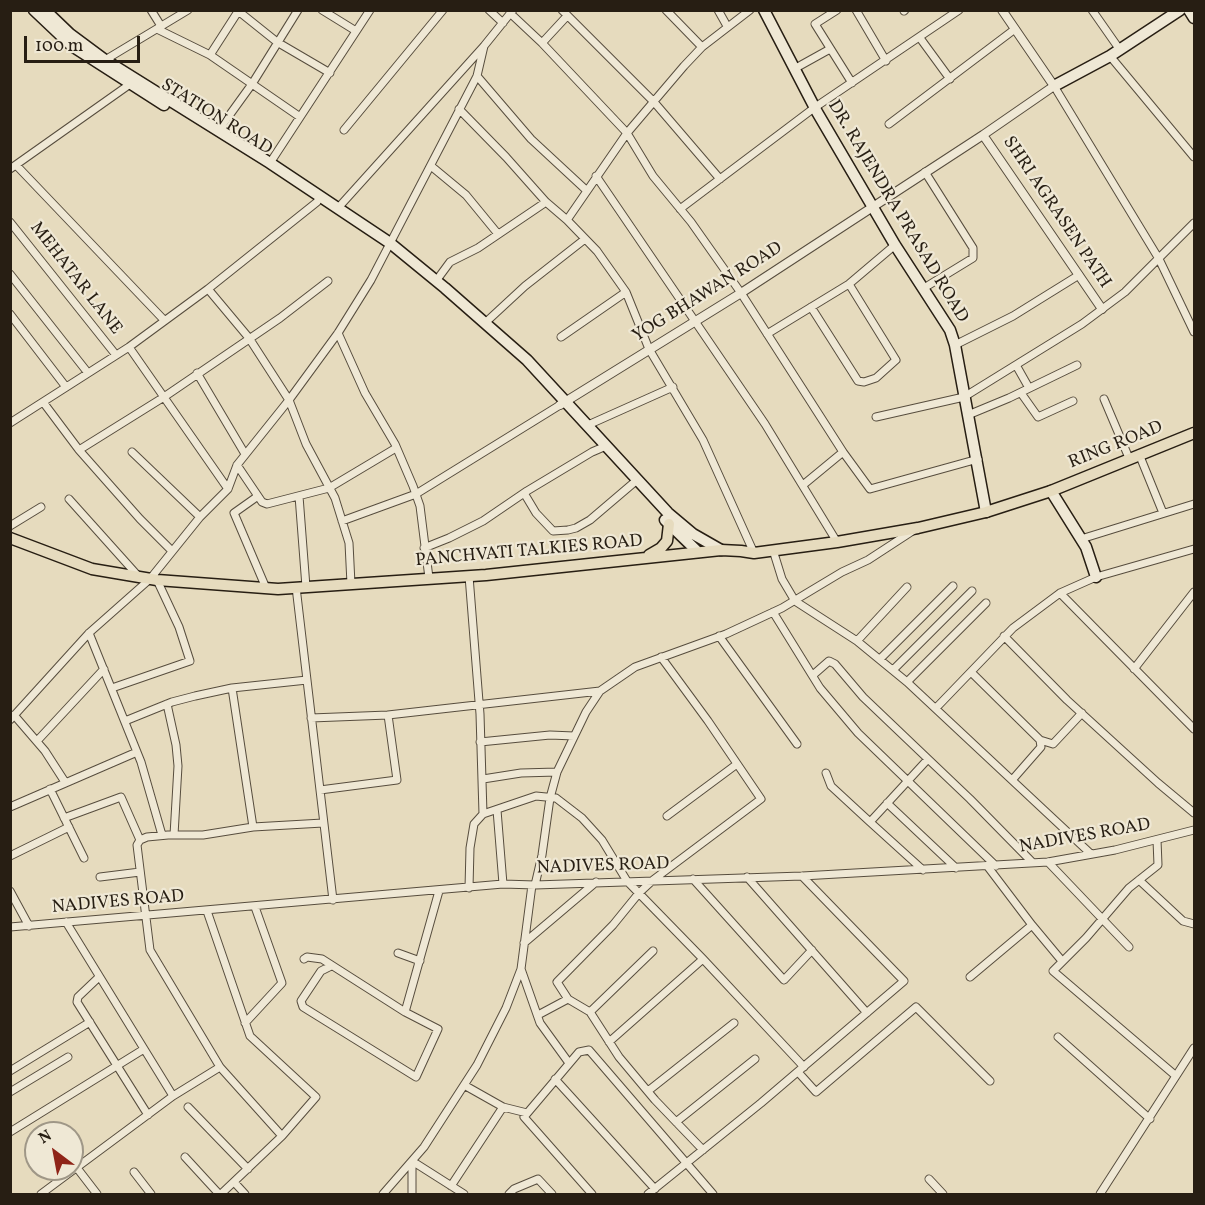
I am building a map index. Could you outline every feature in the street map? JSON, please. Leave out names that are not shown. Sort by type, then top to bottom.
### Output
[{"type":"main road","name":"STATION ROAD","points":[[34,10],[72,46],[270,163],[342,216],[388,245]]},
{"type":"main road","name":"STATION ROAD","points":[[45,10],[70,34],[133,82],[282,178],[338,208],[388,245]]},
{"type":"main road","name":"DR. RAJENDRA PRASAD ROAD","points":[[764,10],[814,108],[895,245],[950,330],[978,459],[986,512]]},
{"type":"main road","points":[[1054,86],[1115,53],[1180,10]]},
{"type":"main road","points":[[1189,10],[1194,18]]},
{"type":"main road","points":[[388,245],[436,281],[527,360],[669,524],[698,552]]},
{"type":"main road","points":[[388,245],[500,342],[588,425],[603,447]]},
{"type":"main road","name":"RING ROAD","points":[[1051,491],[1194,433]]},
{"type":"main road","points":[[635,482],[683,527],[721,550]]},
{"type":"main road","points":[[1051,491],[1086,547],[1096,577]]},
{"type":"main road","name":"PANCHVATI TALKIES ROAD","points":[[10,538],[92,569],[149,579],[266,588],[301,587],[470,576],[721,550],[754,554],[918,528],[986,512],[1051,491]]},
{"type":"main road","points":[[644,558],[661,548],[667,541],[669,524]]},
{"type":"street","points":[[151,10],[159,27],[210,55],[300,117]]},
{"type":"street","points":[[105,60],[188,10]]},
{"type":"street","points":[[218,131],[252,84],[298,10]]},
{"type":"street","points":[[322,10],[356,31]]},
{"type":"street","points":[[270,163],[370,10]]},
{"type":"street","points":[[344,130],[442,10]]},
{"type":"street","points":[[489,10],[503,22]]},
{"type":"street","points":[[666,10],[702,46]]},
{"type":"street","points":[[718,10],[728,26]]},
{"type":"street","points":[[567,220],[627,133],[702,46],[750,10]]},
{"type":"street","points":[[837,10],[815,24],[852,83]]},
{"type":"street","points":[[856,10],[886,61]]},
{"type":"street","points":[[680,208],[814,108],[959,10]]},
{"type":"street","points":[[1002,10],[1054,86],[1159,259],[1194,332]]},
{"type":"street","points":[[1092,10],[1115,53],[1194,158]]},
{"type":"street","points":[[210,55],[238,11],[277,42],[330,73]]},
{"type":"street","points":[[338,208],[484,46],[511,12],[627,133],[653,176],[680,208],[741,293],[843,452],[870,489],[978,459]]},
{"type":"street","points":[[542,43],[565,13],[654,102],[720,179]]},
{"type":"street","points":[[889,124],[1015,29]]},
{"type":"street","points":[[920,38],[950,79]]},
{"type":"street","points":[[64,782],[37,741],[12,717],[89,633],[149,579],[200,518],[228,489],[237,465],[338,333],[371,280],[477,76],[484,46]]},
{"type":"street","points":[[794,69],[830,49]]},
{"type":"street","points":[[477,76],[531,139],[586,190]]},
{"type":"street","points":[[133,82],[13,167],[164,320]]},
{"type":"street","name":"YOG BHAWAN ROAD","points":[[563,403],[741,293],[1054,86]]},
{"type":"street","points":[[459,109],[546,202],[597,251],[626,292],[649,349],[703,440],[754,554]]},
{"type":"street","name":"SHRI AGRASEN PATH","points":[[983,135],[1102,309]]},
{"type":"street","points":[[431,166],[466,195],[498,234]]},
{"type":"street","points":[[924,288],[973,258],[973,248],[925,172]]},
{"type":"street","points":[[596,176],[696,320],[803,485],[837,542]]},
{"type":"street","points":[[11,421],[129,347],[208,289],[318,199]]},
{"type":"street","points":[[436,281],[450,262],[478,248],[546,202]]},
{"type":"street","name":"MEHATAR LANE","points":[[10,222],[116,355]]},
{"type":"street","points":[[876,417],[964,397],[1125,292],[1194,223]]},
{"type":"street","points":[[485,322],[525,286],[585,239]]},
{"type":"street","points":[[767,334],[849,284],[895,245]]},
{"type":"street","points":[[10,273],[88,374]]},
{"type":"street","points":[[955,345],[1012,316],[1079,275]]},
{"type":"street","points":[[79,450],[164,397],[280,318],[328,281]]},
{"type":"street","points":[[811,307],[858,381],[864,382],[876,378],[896,360],[849,284]]},
{"type":"street","points":[[208,289],[249,338],[289,400],[306,444],[329,488],[342,521],[349,543],[351,584]]},
{"type":"street","points":[[561,337],[626,292]]},
{"type":"street","points":[[10,315],[66,387]]},
{"type":"street","points":[[338,333],[365,393],[396,448],[416,494],[420,506],[429,578]]},
{"type":"street","points":[[129,347],[228,489]]},
{"type":"street","points":[[1016,365],[1029,388]]},
{"type":"street","points":[[968,415],[1021,393],[1077,365]]},
{"type":"street","points":[[197,374],[245,454]]},
{"type":"street","points":[[588,425],[673,387]]},
{"type":"street","points":[[1021,393],[1038,417],[1073,401]]},
{"type":"street","points":[[1104,399],[1163,513]]},
{"type":"street","points":[[43,402],[79,450],[140,519],[172,551]]},
{"type":"street","points":[[342,521],[416,494],[563,403]]},
{"type":"street","points":[[424,548],[483,520],[603,447]]},
{"type":"street","points":[[237,465],[262,502],[267,504],[329,488],[396,448]]},
{"type":"street","points":[[132,452],[200,518]]},
{"type":"street","points":[[803,485],[843,452]]},
{"type":"street","points":[[524,493],[536,513],[553,531],[576,528],[590,520],[635,482]]},
{"type":"street","points":[[258,496],[234,513],[266,588]]},
{"type":"street","points":[[299,496],[301,587],[307,680],[333,900]]},
{"type":"street","points":[[69,499],[149,579],[179,627],[190,661],[112,688]]},
{"type":"street","points":[[1081,539],[1194,504]]},
{"type":"street","points":[[10,526],[41,507]]},
{"type":"street","points":[[383,1194],[424,1148],[477,1065],[506,1008],[521,969],[534,885],[542,855],[550,798],[557,772],[574,736],[600,691],[635,667],[719,636],[795,601],[842,572],[868,560],[918,528]]},
{"type":"street","points":[[936,708],[1004,636],[1028,615],[1060,593],[1096,577],[1194,549]]},
{"type":"street","points":[[773,550],[782,579],[795,601],[857,641],[893,670],[1013,779],[1091,854]]},
{"type":"street","points":[[470,576],[479,704],[483,814]]},
{"type":"street","points":[[880,659],[952,586]]},
{"type":"street","points":[[857,641],[907,587]]},
{"type":"street","points":[[893,670],[972,591]]},
{"type":"street","points":[[1134,669],[1194,592]]},
{"type":"street","points":[[1060,593],[1134,669],[1194,725]]},
{"type":"street","points":[[907,682],[986,603]]},
{"type":"street","points":[[773,612],[820,688],[858,733],[992,866],[1032,925],[1062,961]]},
{"type":"street","points":[[89,633],[137,752],[162,836]]},
{"type":"street","points":[[719,636],[797,744]]},
{"type":"street","points":[[1004,636],[1082,713],[1194,813]]},
{"type":"street","points":[[661,657],[761,799],[653,880],[557,982],[568,999],[590,1012],[609,1042],[648,1091],[703,1150]]},
{"type":"street","points":[[813,675],[829,662],[835,664],[863,697],[1032,862]]},
{"type":"street","points":[[37,741],[104,669]]},
{"type":"street","points":[[971,672],[1040,740],[1053,744],[1082,713]]},
{"type":"street","points":[[125,721],[167,704],[232,688],[307,680]]},
{"type":"street","points":[[232,688],[253,826]]},
{"type":"street","points":[[311,718],[388,715],[600,691]]},
{"type":"street","points":[[167,704],[178,766],[174,835]]},
{"type":"street","points":[[320,790],[397,780],[388,715]]},
{"type":"street","points":[[480,742],[550,735],[574,736]]},
{"type":"street","points":[[1013,779],[1041,747],[1040,740]]},
{"type":"street","points":[[10,807],[137,752]]},
{"type":"street","points":[[870,822],[928,759]]},
{"type":"street","points":[[667,816],[737,764]]},
{"type":"street","points":[[483,779],[521,772],[557,772]]},
{"type":"street","points":[[826,773],[831,786],[923,870]]},
{"type":"street","points":[[50,789],[84,858]]},
{"type":"street","points":[[470,888],[470,848],[474,824],[483,814],[536,796],[556,798],[582,818],[602,840],[627,881],[703,959],[801,1069],[816,1092],[916,1007],[990,1081]]},
{"type":"street","points":[[64,818],[121,797],[140,840]]},
{"type":"street","points":[[887,803],[957,868]]},
{"type":"street","points":[[497,810],[503,884]]},
{"type":"street","points":[[282,1136],[220,1067],[150,951],[137,845],[140,840],[147,837],[203,835],[253,826],[323,823]]},
{"type":"street","points":[[10,856],[69,827]]},
{"type":"street","name":"NADIVES ROAD","points":[[10,927],[207,912],[503,884],[534,885],[802,876],[1048,862],[1194,831]]},
{"type":"street","points":[[1157,840],[1158,865],[1129,888],[1053,971],[1176,1076]]},
{"type":"street","points":[[1048,862],[1129,947]]},
{"type":"street","points":[[100,877],[140,872]]},
{"type":"street","points":[[648,1194],[904,981],[802,876]]},
{"type":"street","points":[[747,877],[867,1013]]},
{"type":"street","points":[[693,879],[784,980],[812,950]]},
{"type":"street","points":[[1139,880],[1183,921],[1194,924]]},
{"type":"street","points":[[524,943],[596,882]]},
{"type":"street","points":[[10,891],[29,927]]},
{"type":"street","points":[[405,1012],[440,891]]},
{"type":"street","points":[[245,1023],[282,983],[255,907]]},
{"type":"street","points":[[185,1157],[220,1194],[282,1136],[316,1097],[250,1036],[207,912]]},
{"type":"street","points":[[66,922],[173,1096]]},
{"type":"street","points":[[970,977],[1032,925]]},
{"type":"street","points":[[590,1012],[653,951]]},
{"type":"street","points":[[398,953],[420,961]]},
{"type":"street","points":[[304,959],[307,957],[322,959],[405,1012],[438,1029],[416,1077],[303,1007],[301,1001],[321,971],[331,966]]},
{"type":"street","points":[[609,1042],[703,959]]},
{"type":"street","points":[[521,969],[540,1023],[569,1063]]},
{"type":"street","points":[[99,976],[78,997],[77,1002],[148,1115]]},
{"type":"street","points":[[538,1015],[568,999]]},
{"type":"street","points":[[10,1071],[90,1022]]},
{"type":"street","points":[[648,1091],[734,1023]]},
{"type":"street","points":[[1058,1037],[1150,1119]]},
{"type":"street","points":[[10,1132],[144,1049]]},
{"type":"street","points":[[592,1194],[524,1117],[579,1052],[589,1050],[714,1194]]},
{"type":"street","points":[[1100,1194],[1194,1051]]},
{"type":"street","points":[[10,1092],[68,1057]]},
{"type":"street","points":[[676,1122],[755,1059]]},
{"type":"street","points":[[84,1163],[173,1096],[220,1067]]},
{"type":"street","points":[[555,1078],[655,1189]]},
{"type":"street","points":[[464,1085],[503,1107],[527,1113]]},
{"type":"street","points":[[188,1107],[248,1169]]},
{"type":"street","points":[[451,1186],[503,1107]]},
{"type":"street","points":[[412,1161],[464,1194]]},
{"type":"street","points":[[412,1161],[412,1194]]},
{"type":"street","points":[[134,1172],[151,1194]]},
{"type":"street","points":[[84,1177],[97,1194]]},
{"type":"street","points":[[509,1194],[514,1189],[538,1179],[552,1194]]},
{"type":"street","points":[[928,1179],[943,1194]]},
{"type":"street","points":[[41,1194],[59,1181]]},
{"type":"street","points":[[234,1182],[245,1194]]}]
